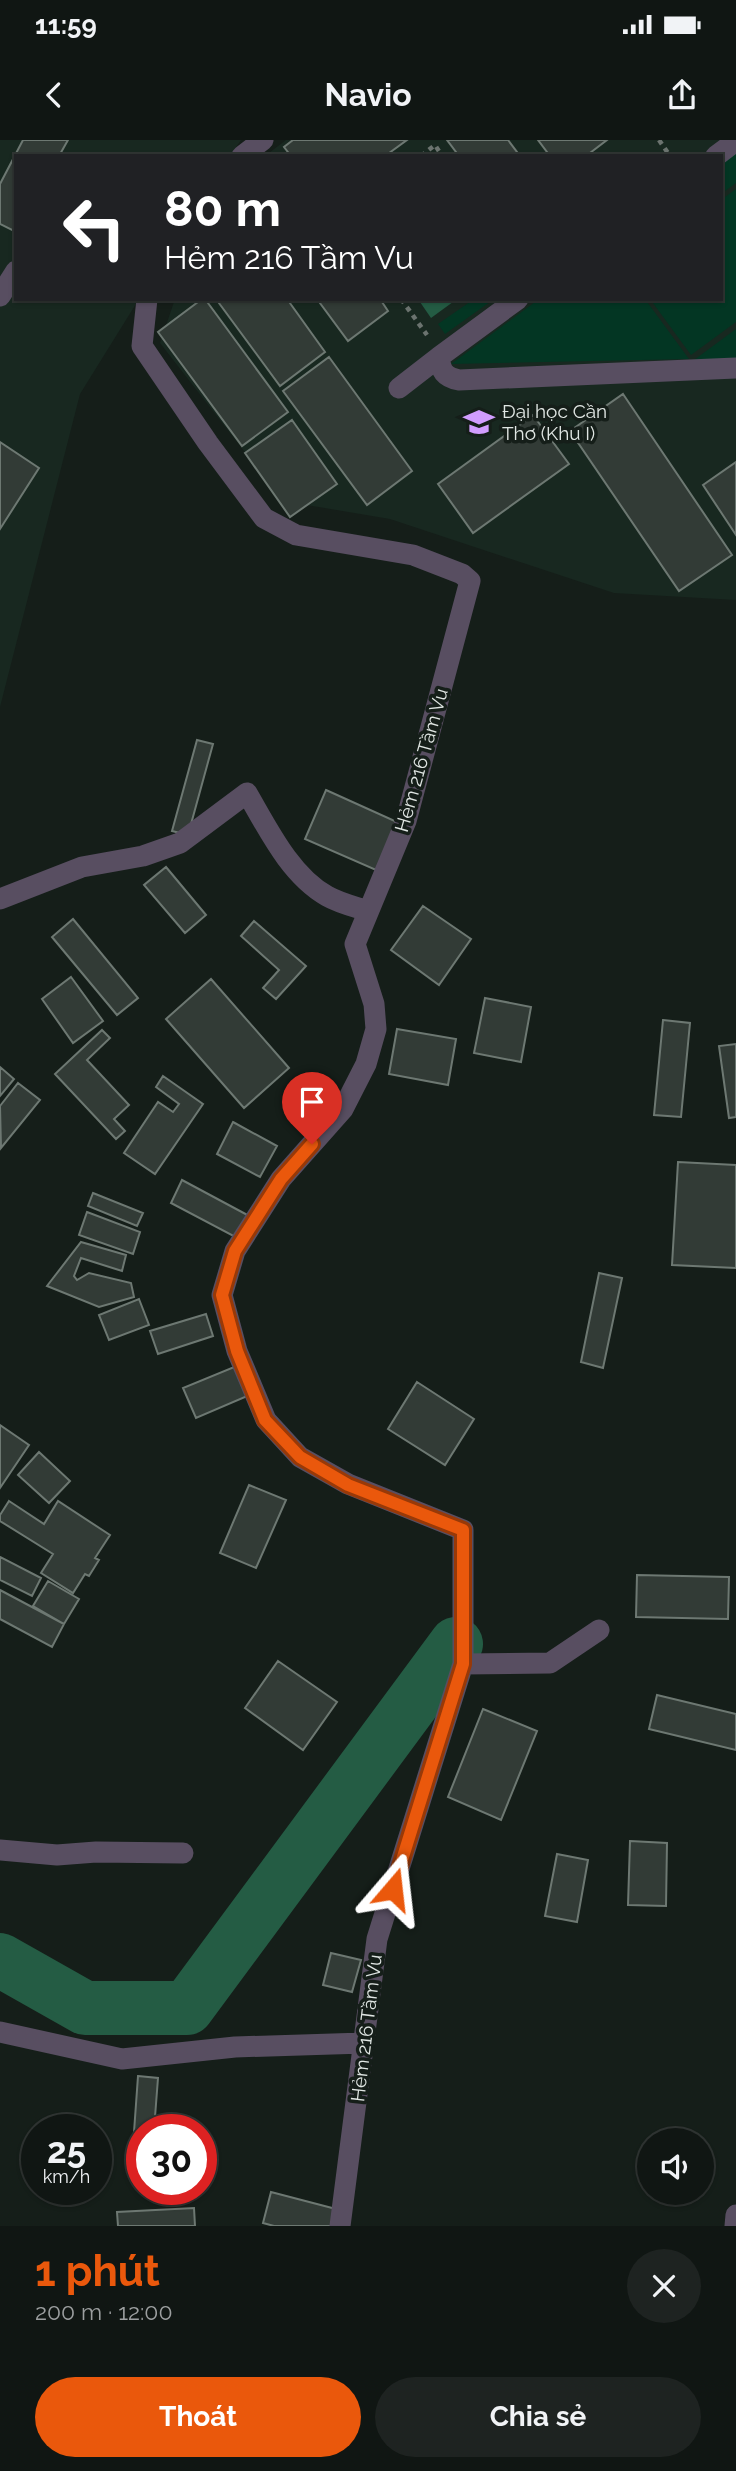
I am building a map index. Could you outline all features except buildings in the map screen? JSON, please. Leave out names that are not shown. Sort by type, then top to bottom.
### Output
[{"type":"street","points":[[245,154],[263,140]]},
{"type":"street","points":[[719,154],[736,141]]},
{"type":"street","points":[[0,296],[14,274]]},
{"type":"street","name":"Hẻm 216 Tầm Vu","points":[[147,301],[142,346],[208,443],[264,518],[296,535],[413,555],[462,574],[470,581],[406,821],[355,944],[374,1004],[376,1028],[366,1064],[343,1110],[281,1179],[235,1251],[222,1295],[237,1351],[265,1420],[300,1457],[348,1485],[463,1530],[463,1664],[377,1939],[340,2226]]},
{"type":"street","points":[[399,388],[515,301]]},
{"type":"street","points":[[440,356],[441,370],[448,378],[459,380],[736,368]]},
{"type":"street","points":[[0,899],[82,867],[143,856],[180,843],[247,793],[279,846],[306,881],[328,897],[369,911]]},
{"type":"street","points":[[463,1664],[550,1663],[599,1630]]},
{"type":"street","points":[[0,1850],[57,1855],[96,1852],[183,1853]]},
{"type":"street","points":[[0,2032],[122,2059],[235,2047],[364,2043]]},
{"type":"street","points":[[735,2226],[736,2215]]},
{"type":"path","points":[[424,154],[435,145],[441,154]]},
{"type":"path","points":[[402,301],[440,356]]},
{"type":"shaded area","points":[[0,140],[241,140],[231,154],[14,154],[14,301],[138,301],[80,394],[0,707]]},
{"type":"shaded area","name":"Đại học Cần Thơ (Khu I)","points":[[286,140],[736,140],[736,600],[614,593],[390,519],[283,501],[160,343],[174,301],[723,301],[723,154],[268,154]]},
{"type":"shaded area","points":[[736,153],[736,183],[723,193],[723,163]]},
{"type":"shaded area","points":[[736,189],[736,322],[691,355],[651,301],[723,301],[723,199]]},
{"type":"shaded area","points":[[421,301],[454,301],[431,318]]},
{"type":"shaded area","points":[[471,301],[491,301],[445,334],[438,324]]},
{"type":"shaded area","points":[[536,301],[646,301],[689,359],[451,364]]},
{"type":"shaded area","points":[[736,329],[736,359],[694,360]]},
{"type":"waterway","points":[[0,1960],[85,2008],[187,2008],[456,1644]]},
{"type":"place","name":"Đại học Cần Thơ (Khu I)","points":[[479,422]]},
{"type":"route","points":[[312,1144],[281,1179],[235,1251],[222,1295],[237,1351],[265,1420],[300,1457],[348,1485],[463,1530],[463,1664],[393,1889]]}]
